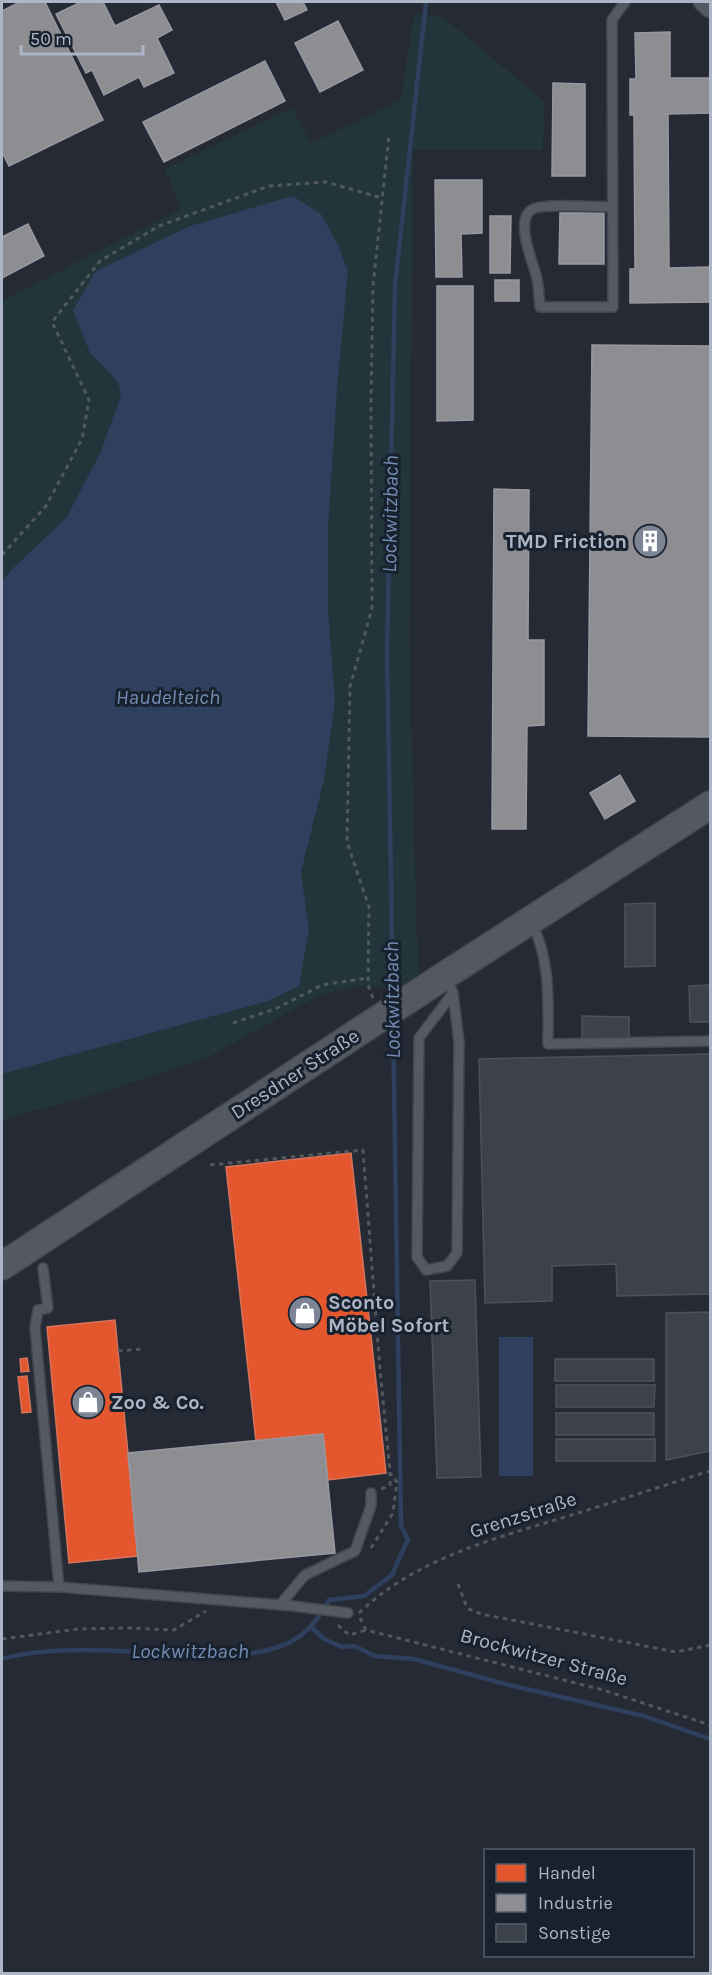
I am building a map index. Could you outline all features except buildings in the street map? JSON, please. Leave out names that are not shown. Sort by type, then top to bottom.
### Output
[{"type":"main road","name":"Dresdner Straße","points":[[2,1266],[403,1002],[449,984],[531,920],[711,805]]},
{"type":"street","points":[[703,2],[711,8]]},
{"type":"lane","points":[[613,207],[534,208],[529,212],[525,220],[526,242],[538,280],[540,307],[613,307],[613,207],[612,20],[625,2]]},
{"type":"lane","points":[[531,920],[543,949],[548,998],[548,1044],[711,1041]]},
{"type":"lane","points":[[449,984],[459,1042],[458,1253],[447,1266],[426,1270],[417,1257],[419,1038],[449,984]]},
{"type":"lane","points":[[43,1268],[48,1308],[39,1310],[35,1328],[59,1587]]},
{"type":"lane","points":[[280,1605],[305,1575],[355,1551],[371,1506],[371,1493]]},
{"type":"lane","points":[[2,1586],[59,1587],[306,1607],[349,1613]]},
{"type":"path","points":[[374,1023],[377,1008],[368,985],[369,907],[347,842],[351,687],[372,608],[373,286],[389,135]]},
{"type":"path","points":[[2,555],[46,506],[82,439],[89,400],[52,322],[100,261],[159,226],[269,186],[327,182],[382,198]]},
{"type":"path","points":[[233,1023],[275,1009],[322,985],[368,978]]},
{"type":"path","points":[[210,1165],[363,1150],[390,1485]]},
{"type":"path","points":[[118,1351],[142,1349]]},
{"type":"path","name":"Grenzstraße","points":[[349,1613],[419,1569],[471,1547],[711,1471]]},
{"type":"path","points":[[355,1551],[370,1549],[393,1513],[397,1482],[390,1472]]},
{"type":"path","points":[[458,1584],[467,1608],[481,1614],[676,1652],[711,1645]]},
{"type":"path","points":[[2,1640],[78,1629],[174,1630],[206,1611]]},
{"type":"path","points":[[349,1613],[366,1630]]},
{"type":"path","name":"Brockwitzer Straße","points":[[349,1613],[338,1624],[349,1635],[366,1630],[603,1690],[711,1725]]},
{"type":"green space","points":[[414,13],[443,17],[544,101],[543,150],[413,150],[409,640],[418,976],[399,990],[368,985],[321,994],[207,1058],[92,1095],[2,1120],[2,1074],[268,1001],[309,929],[301,872],[324,780],[335,702],[328,609],[328,529],[348,271],[143,249],[95,272],[90,353],[118,382],[121,395],[101,451],[65,518],[13,568],[2,582],[2,301],[181,209],[165,169],[292,108],[311,143],[401,100]]},
{"type":"water","name":"Haudelteich","points":[[293,196],[321,214],[338,245],[348,271],[328,529],[328,609],[335,702],[324,780],[301,872],[309,929],[299,986],[268,1001],[2,1074],[2,582],[13,568],[66,518],[101,451],[121,395],[118,382],[90,353],[73,310],[96,271],[190,226]]},
{"type":"water","points":[[499,1337],[533,1337],[533,1476],[499,1476]]},
{"type":"waterway","name":"Lockwitzbach","points":[[393,998],[387,652],[395,285],[426,2]]},
{"type":"waterway","name":"Lockwitzbach","points":[[2,1659],[22,1654],[66,1650],[224,1655],[255,1653],[284,1645],[297,1638],[315,1621],[329,1600],[364,1596],[392,1575],[408,1539],[401,1526],[393,1022]]},
{"type":"waterway","points":[[311,1627],[324,1639],[342,1647],[354,1646],[375,1656],[414,1659],[509,1685],[644,1716],[710,1739]]},
{"type":"place","name":"TMD Friction","points":[[650,541]]},
{"type":"place","name":"Sconto Möbel Sofort","points":[[305,1313]]},
{"type":"place","name":"Zoo & Co.","points":[[88,1402]]}]
